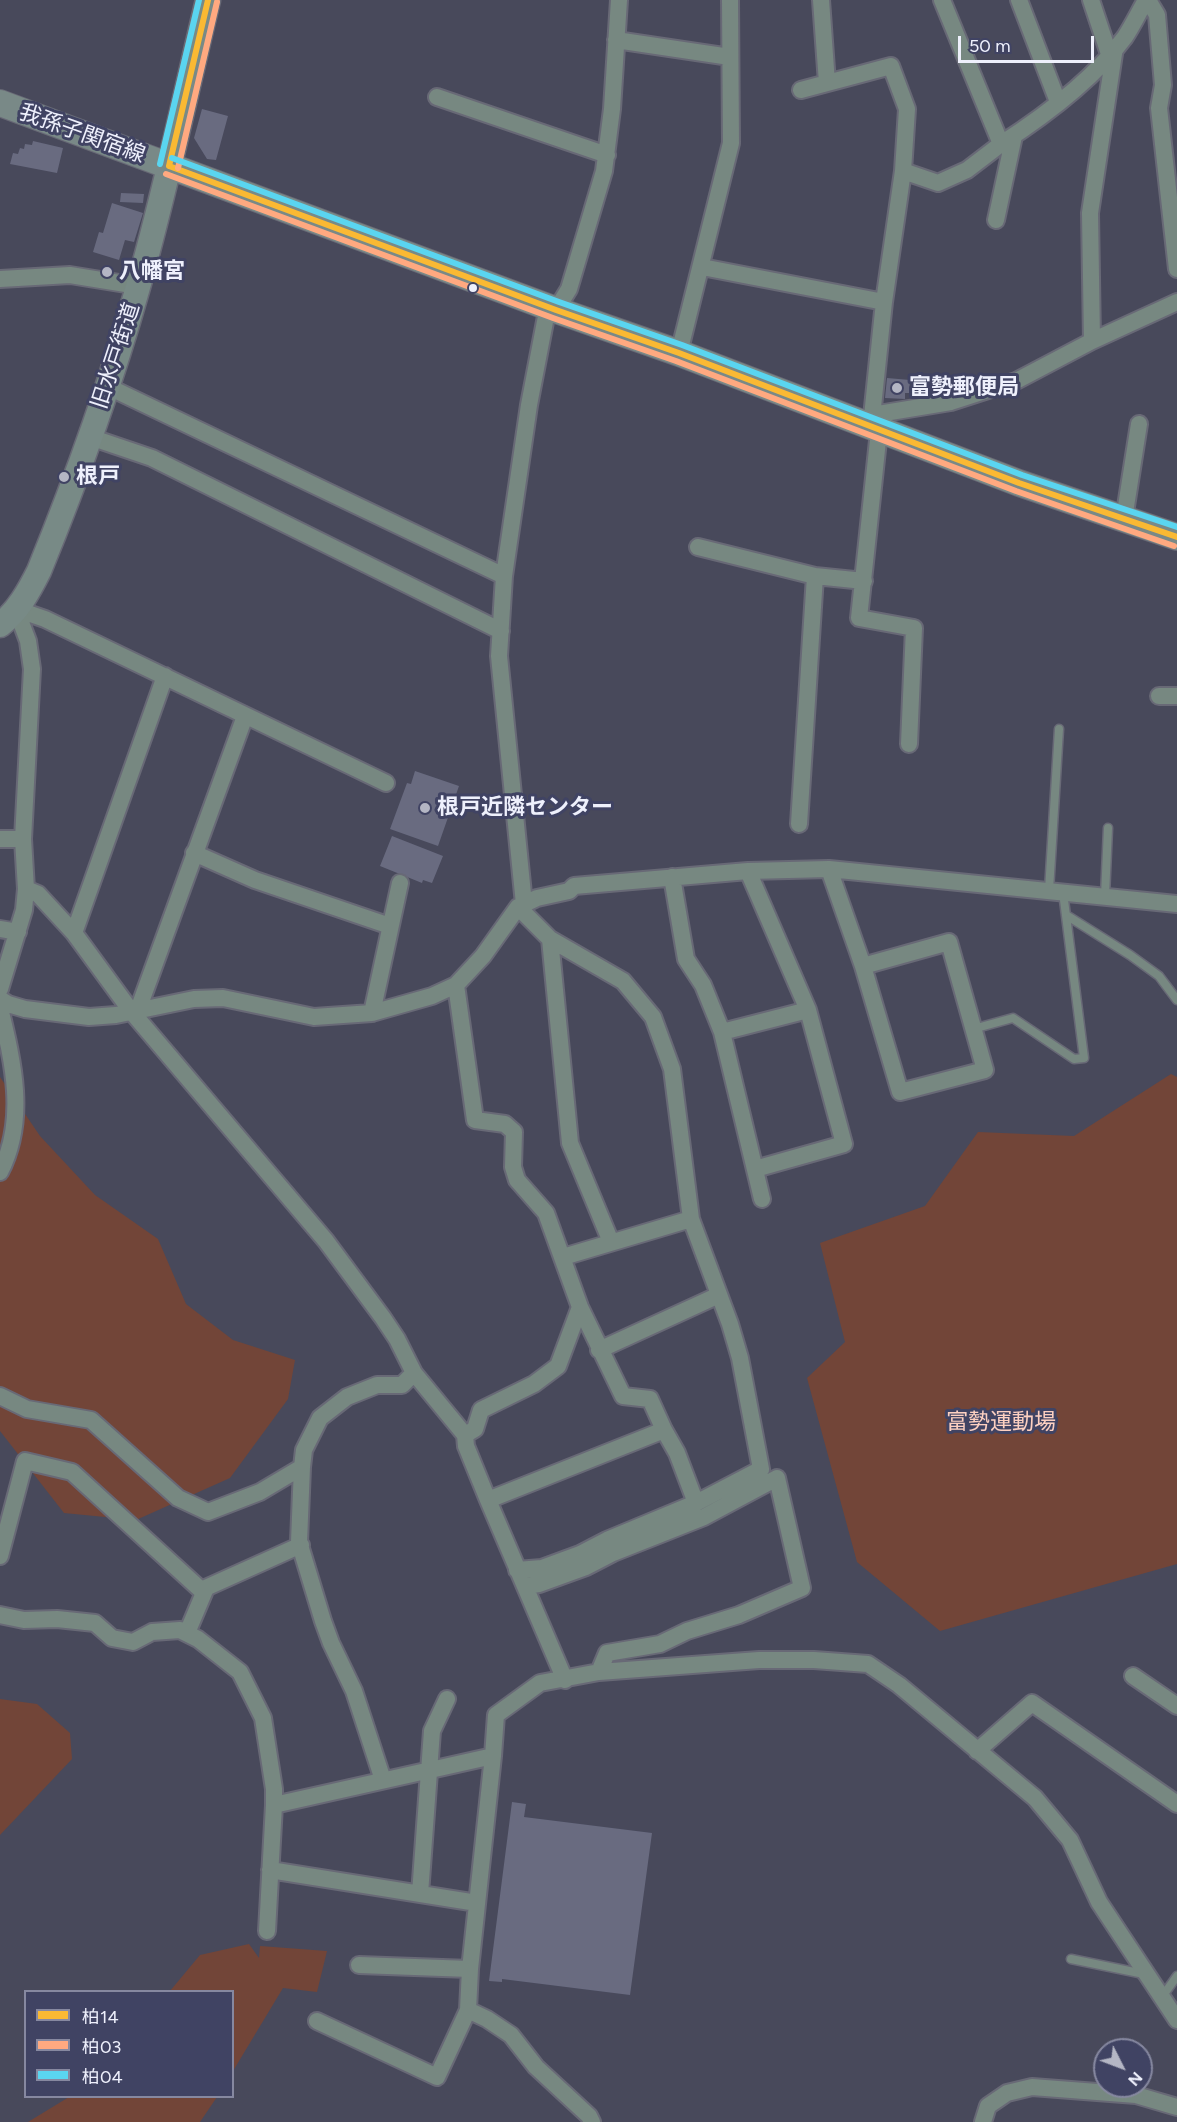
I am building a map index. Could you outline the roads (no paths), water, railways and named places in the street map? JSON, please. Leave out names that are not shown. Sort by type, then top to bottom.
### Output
[{"type":"main road","name":"我孫子関宿線","points":[[0,104],[874,424],[1019,483],[1177,537]]},
{"type":"street","name":"旧水戸街道","points":[[8,617],[25,597],[39,571],[107,388],[138,286],[208,0]]},
{"type":"street","points":[[517,1570],[542,1568],[580,1554],[607,1540],[696,1503],[761,1469],[740,1358],[692,1219],[672,1069],[653,1017],[623,981],[550,939],[521,906],[499,656],[504,576],[529,405],[552,308],[569,290],[604,171],[619,0]]},
{"type":"street","points":[[679,353],[731,143],[730,0]]},
{"type":"street","points":[[821,0],[827,83]]},
{"type":"street","points":[[942,0],[1007,140],[996,220]]},
{"type":"street","points":[[1019,0],[1058,102]]},
{"type":"street","points":[[1091,0],[1112,51],[1090,213],[1092,341]]},
{"type":"street","points":[[903,171],[938,183],[968,171],[1088,77],[1125,36],[1147,0],[1157,15],[1163,85],[1159,108],[1177,269]]},
{"type":"street","points":[[616,40],[730,57]]},
{"type":"street","points":[[801,90],[891,66],[907,109],[903,171],[884,302],[864,581],[859,618],[914,628],[909,744]]},
{"type":"street","points":[[437,97],[607,155]]},
{"type":"street","points":[[702,267],[884,302]]},
{"type":"street","points":[[0,279],[70,275],[138,286]]},
{"type":"street","points":[[874,424],[1016,381],[1092,341],[1177,302]]},
{"type":"street","points":[[107,388],[504,576]]},
{"type":"street","points":[[1124,519],[1139,424]]},
{"type":"street","points":[[90,437],[152,458],[501,631]]},
{"type":"street","points":[[698,547],[815,576],[864,581]]},
{"type":"street","points":[[799,824],[815,576]]},
{"type":"street","points":[[8,617],[45,619],[386,783]]},
{"type":"street","points":[[0,989],[24,910],[26,889],[23,839],[32,669],[28,641],[8,617]]},
{"type":"street","points":[[74,933],[165,676]]},
{"type":"street","points":[[1159,696],[1177,696]]},
{"type":"street","points":[[135,1010],[245,716]]},
{"type":"street","points":[[0,838],[23,839]]},
{"type":"street","points":[[194,853],[255,880],[390,926]]},
{"type":"street","points":[[829,869],[863,966],[900,1092],[985,1070],[949,942],[863,966]]},
{"type":"street","points":[[0,999],[26,1009],[89,1017],[116,1015],[194,999],[223,998],[314,1017],[372,1013],[432,996],[456,985],[483,956],[521,906],[537,898],[569,891],[574,886],[672,877],[748,871],[829,869],[1177,904]]},
{"type":"street","points":[[748,871],[808,1010],[844,1144],[755,1169]]},
{"type":"street","points":[[672,877],[686,959],[703,985],[722,1032],[762,1200]]},
{"type":"street","points":[[372,1013],[400,883]]},
{"type":"street","points":[[26,889],[38,894],[74,933],[326,1241],[392,1332],[414,1373],[465,1436],[465,1446],[565,1680]]},
{"type":"street","points":[[0,930],[18,932]]},
{"type":"street","points":[[550,939],[570,1143],[611,1242]]},
{"type":"street","points":[[456,985],[475,1120],[505,1124],[514,1132],[513,1167],[517,1180],[546,1213],[580,1307],[599,1350],[622,1396],[650,1399],[677,1453],[696,1503]]},
{"type":"street","points":[[0,1008],[11,1056],[16,1112],[9,1155],[0,1172]]},
{"type":"street","points":[[722,1032],[808,1010]]},
{"type":"street","points":[[563,1257],[692,1219]]},
{"type":"street","points":[[599,1350],[719,1295]]},
{"type":"street","points":[[465,1436],[475,1428],[481,1410],[534,1384],[558,1366],[580,1307]]},
{"type":"street","points":[[382,1780],[354,1691],[323,1621],[301,1545],[302,1467],[304,1450],[320,1418],[347,1397],[377,1385],[402,1385],[414,1373]]},
{"type":"street","points":[[0,1396],[27,1409],[91,1420],[178,1498],[208,1512],[260,1492],[302,1467]]},
{"type":"street","points":[[488,1500],[664,1430]]},
{"type":"street","points":[[0,1556],[25,1461],[72,1472],[201,1590],[301,1545]]},
{"type":"street","points":[[525,1586],[539,1584],[586,1567],[613,1553],[704,1518],[777,1478],[802,1588],[739,1615],[687,1631],[660,1644],[607,1653],[599,1672]]},
{"type":"street","points":[[187,1634],[206,1588]]},
{"type":"street","points":[[0,1615],[24,1620],[57,1619],[95,1623],[112,1638],[133,1642],[152,1632],[180,1630],[198,1639],[240,1672],[263,1718],[274,1789],[267,1931]]},
{"type":"street","points":[[317,2021],[437,2077],[468,2010],[470,1969],[494,1756],[496,1715],[540,1683],[599,1672],[759,1660],[814,1660],[868,1664],[899,1685],[1035,1798],[1070,1840],[1099,1902],[1177,2020]]},
{"type":"street","points":[[1133,1676],[1177,1706]]},
{"type":"street","points":[[420,1894],[432,1731],[447,1699]]},
{"type":"street","points":[[977,1751],[1032,1703],[1177,1804]]},
{"type":"street","points":[[274,1804],[494,1756]]},
{"type":"street","points":[[270,1870],[477,1903]]},
{"type":"street","points":[[359,1965],[470,1969]]},
{"type":"street","points":[[468,2010],[488,2019],[511,2035],[536,2067],[589,2116],[592,2122]]},
{"type":"street","points":[[983,2122],[988,2106],[1007,2093],[1032,2087],[1136,2095],[1177,2107]]},
{"type":"lane","points":[[973,1029],[1013,1018],[1074,1059],[1084,1058],[1066,915],[1056,891],[1059,729]]},
{"type":"lane","points":[[1106,896],[1108,828]]},
{"type":"lane","points":[[1066,915],[1159,976],[1177,1000]]},
{"type":"lane","points":[[1071,1959],[1148,1975]]},
{"type":"lane","points":[[1162,1997],[1177,1976]]},
{"type":"place","name":"八幡宮","points":[[107,272]]},
{"type":"place","name":"富勢郵便局","points":[[897,388]]},
{"type":"place","name":"根戸","points":[[64,477]]},
{"type":"place","name":"根戸近隣センター","points":[[425,808]]},
{"type":"park label","name":"富勢運動場","points":[[1001,1423]]}]
